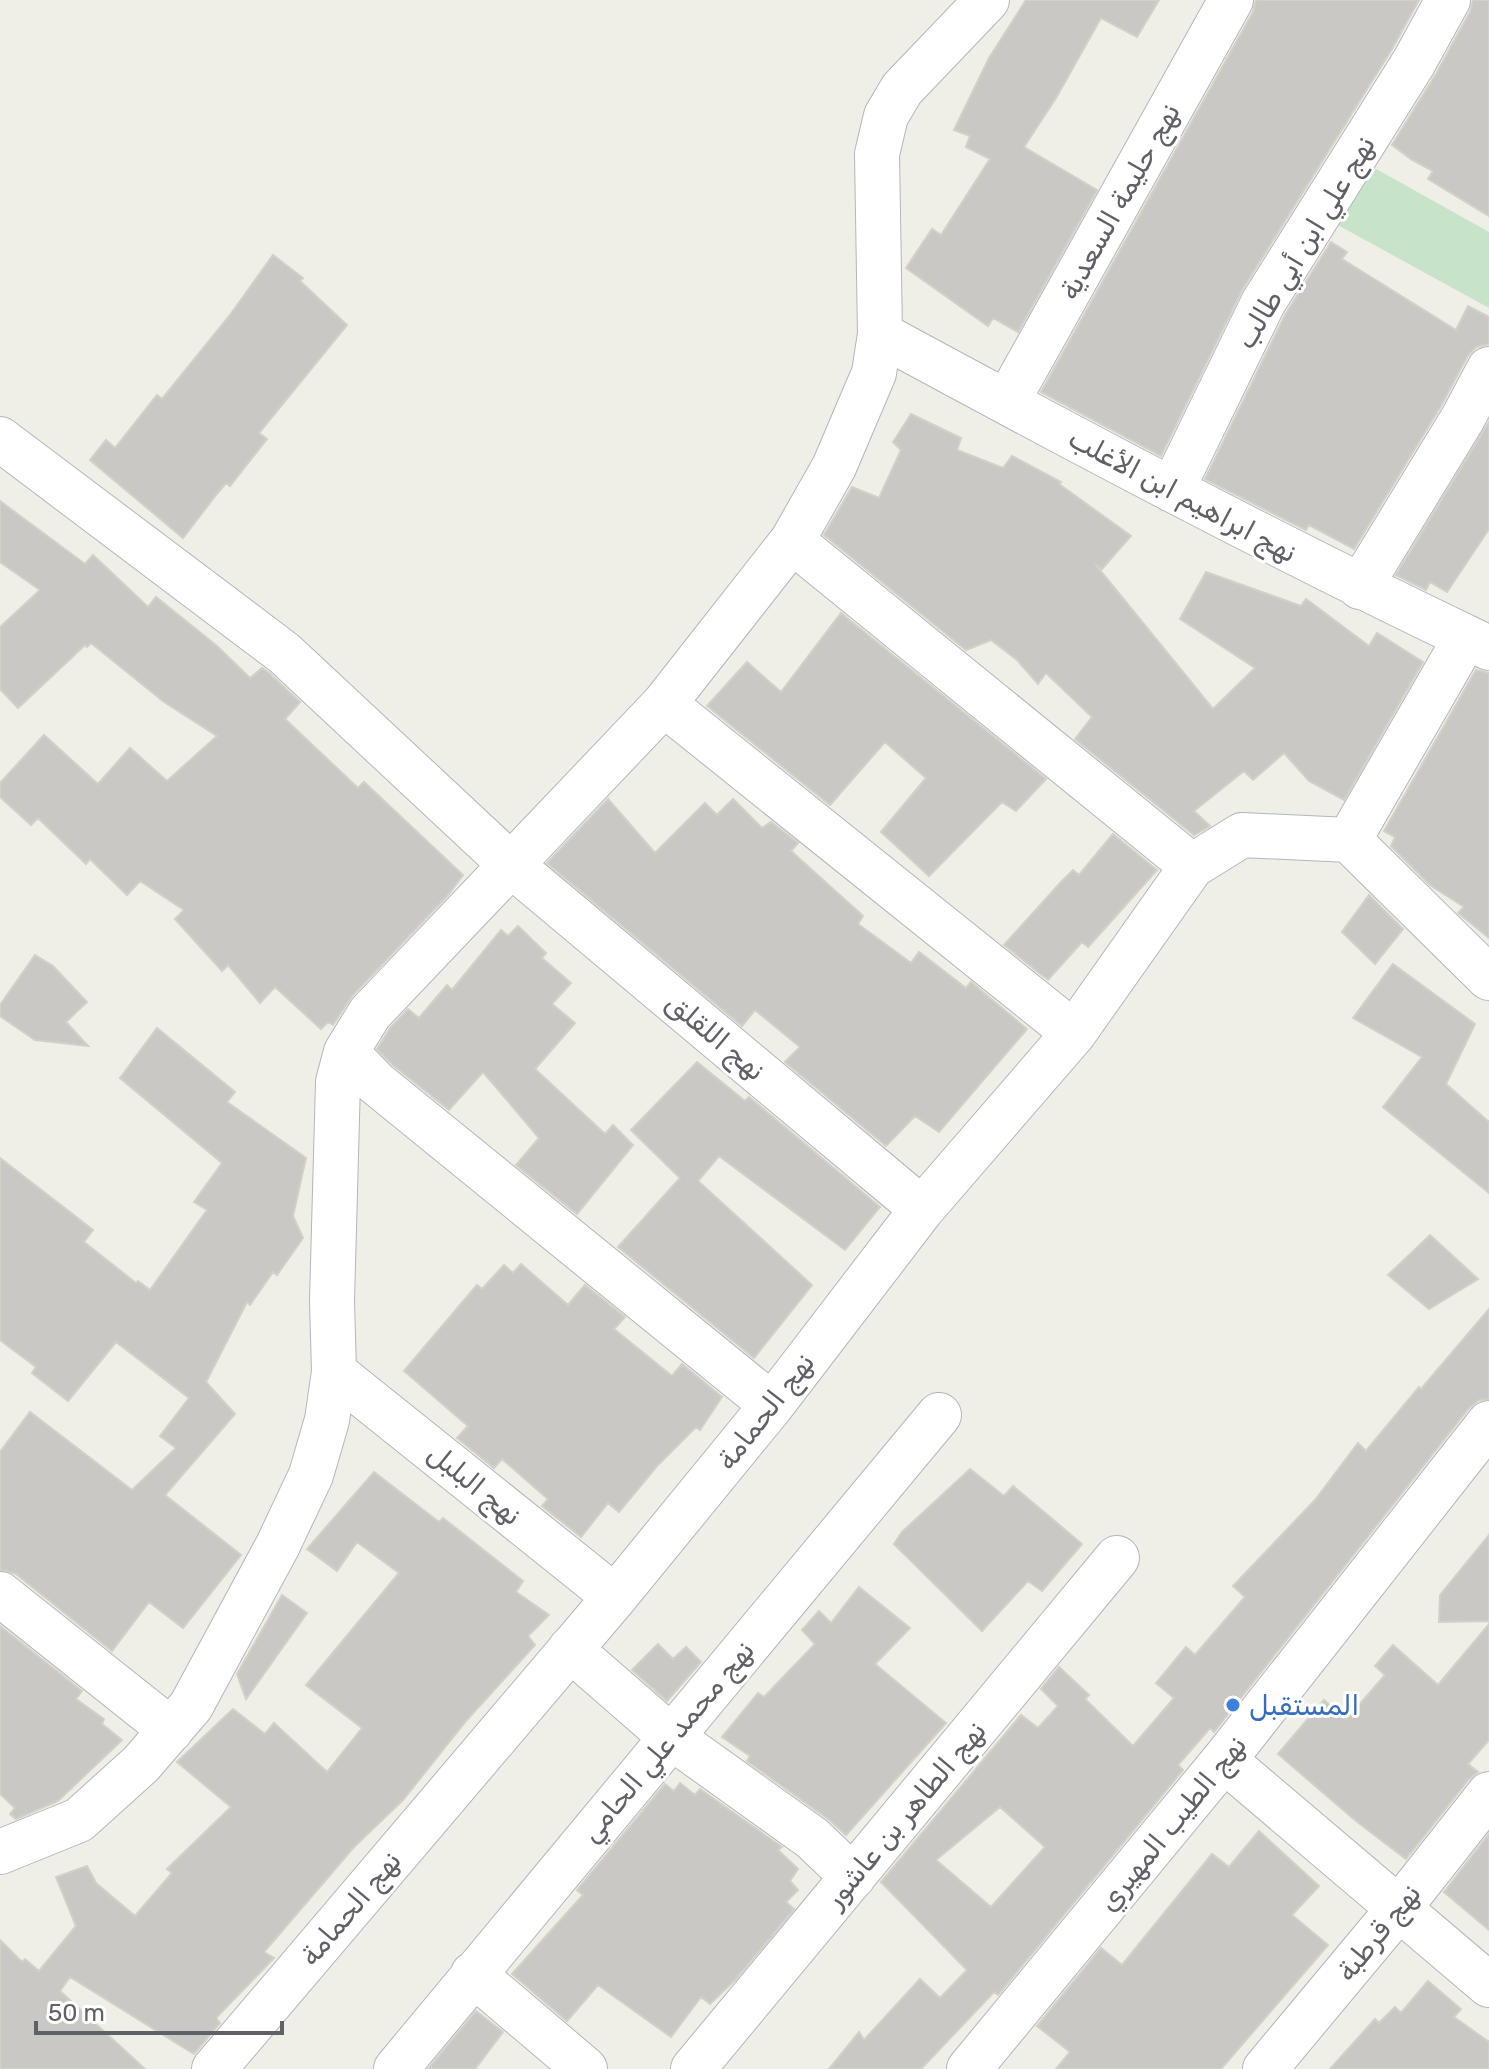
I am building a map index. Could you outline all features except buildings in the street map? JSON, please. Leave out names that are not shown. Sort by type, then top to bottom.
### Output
[{"type":"street","points":[[0,1852],[79,1820],[141,1764],[191,1706],[278,1545],[311,1475],[327,1420],[334,1372],[332,1301],[338,1082],[346,1052],[370,1013],[664,704],[792,541],[834,467],[874,373],[880,334],[877,154],[886,116],[902,89],[987,0]]},
{"type":"street","name":"نهج حليمة السعدية","points":[[1007,402],[1231,0]]},
{"type":"street","name":"نهج علي ابن أبي طالب","points":[[1172,490],[1263,303],[1414,62],[1448,0]]},
{"type":"street","name":"نهج ابراهيم ابن الأغلب","points":[[880,334],[1172,490],[1360,587],[1478,643]]},
{"type":"street","points":[[1360,587],[1463,418],[1489,369]]},
{"type":"street","name":"نهج اللقلق","points":[[0,439],[284,653],[510,864],[922,1209]]},
{"type":"street","points":[[792,541],[1192,866]]},
{"type":"street","points":[[1478,643],[1349,840],[1488,974]]},
{"type":"street","points":[[664,704],[1074,1033]]},
{"type":"street","name":"نهج الحمامة","points":[[214,2069],[615,1597],[772,1405],[922,1209],[1074,1033],[1192,866],[1242,835],[1349,840]]},
{"type":"street","points":[[346,1052],[376,1083],[772,1405]]},
{"type":"street","name":"نهج البلبل","points":[[334,1372],[615,1597]]},
{"type":"street","name":"نهج محمد علي الحامي","points":[[396,2069],[939,1415]]},
{"type":"street","name":"نهج الطيب المهيري","points":[[969,2069],[1224,1760],[1489,1423]]},
{"type":"street","name":"نهج الطاهر بن عاشور","points":[[693,2069],[1117,1558]]},
{"type":"street","points":[[0,1594],[171,1730]]},
{"type":"street","points":[[570,1649],[671,1737],[812,1838],[853,1877]]},
{"type":"street","points":[[1224,1760],[1489,1985]]},
{"type":"street","name":"نهج قرطبة","points":[[1265,2069],[1489,1794]]},
{"type":"street","points":[[473,1974],[585,2069]]},
{"type":"green space","points":[[1369,165],[1489,232],[1489,308],[1336,224]]},
{"type":"place","name":"المستقبل","points":[[1233,1705]]}]
